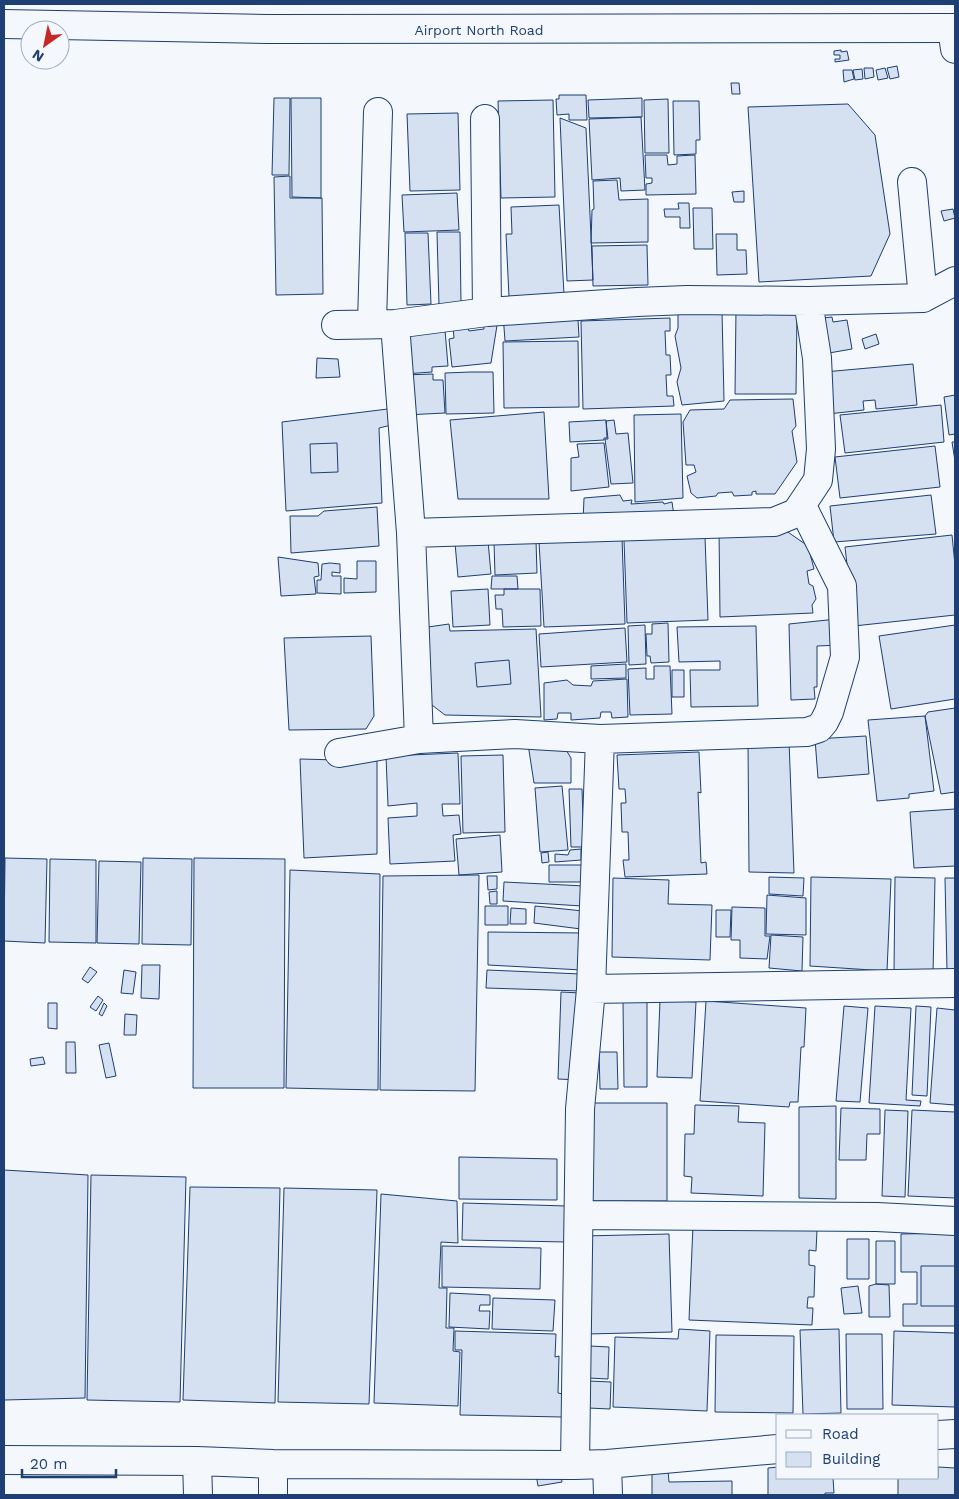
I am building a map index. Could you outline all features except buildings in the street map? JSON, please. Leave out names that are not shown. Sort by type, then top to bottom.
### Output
[{"type":"street","name":"Airport North Road","points":[[4,24],[268,29],[954,35]]},
{"type":"street","points":[[378,112],[384,324],[411,533],[419,738]]},
{"type":"street","points":[[485,119],[487,312]]},
{"type":"street","points":[[912,182],[923,298]]},
{"type":"street","points":[[336,325],[384,324],[487,312],[679,301],[808,301],[923,298],[955,281]]},
{"type":"street","points":[[411,533],[774,522],[796,513],[818,480],[821,449],[817,358],[808,301]]},
{"type":"street","points":[[339,753],[419,738],[515,734],[600,739],[807,732],[819,728],[824,722],[834,700],[845,657],[842,586],[802,506]]},
{"type":"street","points":[[575,1465],[580,1109],[591,989],[600,739]]},
{"type":"street","points":[[591,989],[955,982]]},
{"type":"street","points":[[580,1215],[877,1216],[955,1221]]},
{"type":"street","points":[[939,1436],[955,1434]]},
{"type":"street","points":[[4,1460],[197,1461],[272,1464],[575,1465],[607,1464],[776,1449]]},
{"type":"street","points":[[197,1461],[198,1495]]},
{"type":"street","points":[[272,1464],[273,1495]]},
{"type":"street","points":[[607,1464],[608,1495]]}]
